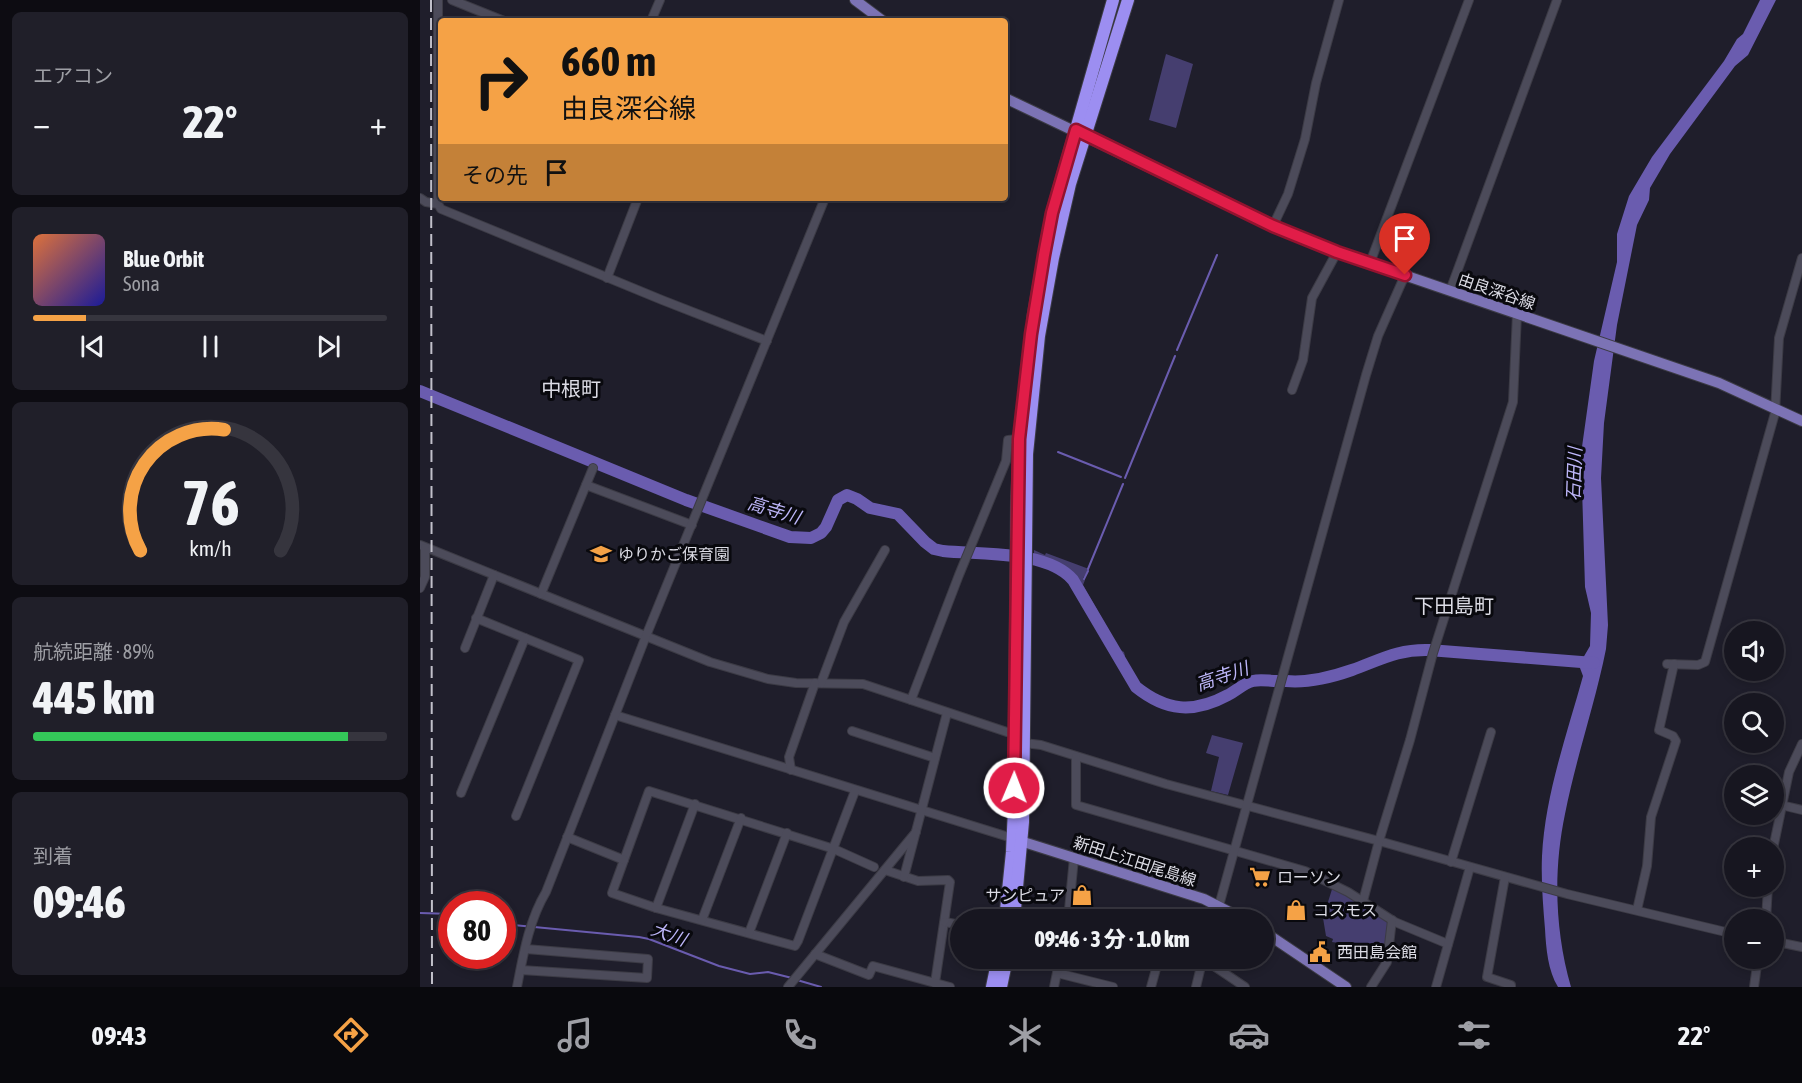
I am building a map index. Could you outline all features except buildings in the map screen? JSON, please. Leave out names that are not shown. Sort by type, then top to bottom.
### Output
[{"type":"highway","points":[[1007,909],[1017,840],[1015,733],[1021,558],[1027,454],[1039,336],[1062,216],[1113,0]]},
{"type":"highway","points":[[1014,909],[1024,743],[1019,439],[1029,346],[1052,213],[1128,0]]},
{"type":"highway","points":[[992,987],[996,969]]},
{"type":"highway","points":[[1001,987],[1005,969]]},
{"type":"main road","points":[[855,0],[879,18]]},
{"type":"main road","name":"由良深谷線","points":[[1008,99],[1273,226],[1337,252],[1719,383],[1775,408]]},
{"type":"main road","points":[[1775,408],[1802,421]]},
{"type":"main road","name":"新田上江田尾島線","points":[[1017,840],[1225,909]]},
{"type":"main road","points":[[1274,938],[1346,987]]},
{"type":"street","points":[[438,0],[438,204],[441,209],[767,341]]},
{"type":"street","points":[[452,0],[497,18]]},
{"type":"street","points":[[652,18],[660,0]]},
{"type":"street","points":[[1273,226],[1288,194],[1305,139],[1316,83],[1339,0]]},
{"type":"street","points":[[1370,263],[1469,0]]},
{"type":"street","points":[[1450,291],[1557,0]]},
{"type":"street","points":[[420,198],[426,202],[438,204]]},
{"type":"street","points":[[607,278],[637,201]]},
{"type":"street","points":[[517,987],[540,903],[824,201]]},
{"type":"street","points":[[1292,390],[1303,360],[1312,298],[1337,252]]},
{"type":"street","points":[[1637,910],[1647,866],[1651,817],[1676,741],[1673,736],[1659,730],[1670,664],[1698,665],[1705,662],[1775,408],[1779,338],[1802,258]]},
{"type":"street","points":[[1218,909],[1366,375],[1378,336],[1405,275]]},
{"type":"street","points":[[1363,901],[1434,650],[1513,402],[1517,314]]},
{"type":"street","points":[[911,700],[1006,461],[1008,440],[1019,439]]},
{"type":"street","points":[[541,594],[593,468]]},
{"type":"street","points":[[586,485],[692,525]]},
{"type":"street","points":[[420,588],[425,577],[422,547],[710,662],[768,679],[796,683],[862,684],[1009,733],[1015,733]]},
{"type":"street","points":[[791,770],[789,757],[844,622],[885,550]]},
{"type":"street","points":[[465,648],[494,575]]},
{"type":"street","points":[[476,618],[579,660],[516,816]]},
{"type":"street","points":[[461,793],[525,638]]},
{"type":"street","points":[[904,877],[947,713]]},
{"type":"street","points":[[615,715],[1017,840]]},
{"type":"street","points":[[852,731],[935,758]]},
{"type":"street","points":[[1451,862],[1491,732]]},
{"type":"street","points":[[1024,743],[1041,745],[1166,784],[1567,894],[1724,932]]},
{"type":"street","points":[[1784,793],[1789,772],[1802,744]]},
{"type":"street","points":[[1076,757],[1076,805],[1305,871],[1363,901],[1392,920],[1448,944]]},
{"type":"street","points":[[855,791],[834,849],[795,946],[656,908],[612,893],[649,791],[787,833],[834,849],[874,867]]},
{"type":"street","points":[[656,908],[695,804]]},
{"type":"street","points":[[1784,806],[1802,810]]},
{"type":"street","points":[[702,920],[741,818]]},
{"type":"street","points":[[788,987],[916,832]]},
{"type":"street","points":[[749,933],[787,833]]},
{"type":"street","points":[[567,837],[624,860]]},
{"type":"street","points":[[1071,909],[1074,858]]},
{"type":"street","points":[[1436,987],[1470,867]]},
{"type":"street","points":[[885,870],[918,881],[948,880],[950,882],[935,983]]},
{"type":"street","points":[[1505,877],[1487,977],[1511,985],[1511,987]]},
{"type":"street","points":[[1371,987],[1387,963],[1392,920]]},
{"type":"street","points":[[945,922],[950,923]]},
{"type":"street","points":[[1784,944],[1802,947]]},
{"type":"street","points":[[521,970],[647,978],[648,959],[526,949]]},
{"type":"street","points":[[815,954],[869,975],[873,966],[950,987]]},
{"type":"street","points":[[1054,987],[1058,969]]},
{"type":"street","points":[[1151,987],[1156,969]]},
{"type":"street","points":[[1196,987],[1200,969]]},
{"type":"street","points":[[1218,969],[1245,987]]},
{"type":"street","points":[[1754,987],[1756,969]]},
{"type":"street","points":[[1057,973],[1113,987]]},
{"type":"shaded area","points":[[1760,0],[1776,0],[1748,55],[1735,66],[1670,154],[1650,188],[1649,200],[1637,225],[1617,325],[1604,423],[1601,478],[1608,625],[1606,649],[1569,793],[1561,836],[1557,879],[1559,923],[1571,987],[1558,987],[1552,974],[1547,951],[1542,893],[1542,856],[1552,788],[1583,676],[1580,668],[1590,646],[1591,613],[1585,587],[1581,454],[1594,361],[1617,262],[1617,234],[1629,196],[1652,157],[1724,61],[1737,39],[1743,34]]},
{"type":"shaded area","points":[[1166,54],[1193,64],[1176,128],[1149,120]]},
{"type":"shaded area","points":[[1034,550],[1089,569],[1083,578],[1085,580],[1083,585],[1120,650],[1124,652],[1123,658],[1074,576],[1056,564],[1034,557]]},
{"type":"shaded area","points":[[1212,735],[1243,743],[1228,795],[1211,791],[1219,757],[1206,753]]},
{"type":"shaded area","points":[[1333,886],[1388,920],[1384,950],[1332,942],[1333,939],[1326,936],[1323,918]]},
{"type":"waterway","points":[[1177,350],[1217,255]]},
{"type":"waterway","points":[[1125,478],[1175,356]]},
{"type":"waterway","name":"高寺川","points":[[420,391],[686,500],[790,537],[811,538],[821,533],[838,500],[847,495],[870,508],[898,514],[934,549],[1013,556],[1047,563],[1062,570],[1073,580],[1136,687],[1169,705],[1180,707],[1203,705],[1228,695],[1250,682],[1277,681]]},
{"type":"waterway","points":[[1058,452],[1121,477]]},
{"type":"waterway","points":[[1088,569],[1123,484]]},
{"type":"waterway","points":[[1084,579],[1088,571]]},
{"type":"waterway","name":"高寺川","points":[[1286,681],[1328,677],[1389,656],[1418,650],[1594,663]]},
{"type":"waterway","name":"大川","points":[[420,913],[438,914]]},
{"type":"waterway","name":"大川","points":[[516,925],[639,937],[719,966],[750,974],[768,972],[792,978]]},
{"type":"waterway","name":"大川","points":[[797,980],[821,987]]},
{"type":"railway","points":[[431,0],[432,987]]},
{"type":"place","name":"ゆりかご保育園","points":[[601,554]]},
{"type":"place","name":"ローソン","points":[[1260,877]]},
{"type":"place","name":"サンピュア","points":[[1082,895]]},
{"type":"place","name":"コスモス","points":[[1296,910]]},
{"type":"place","name":"西田島会館","points":[[1320,952]]},
{"type":"district","name":"中根町","points":[[571,388]]},
{"type":"district","name":"下田島町","points":[[1454,605]]},
{"type":"route","points":[[1014,788],[1019,439],[1026,369],[1044,255],[1052,213],[1076,130],[1273,226],[1337,252],[1405,275]]},
{"type":"water label","name":"石田川","points":[[1574,474]]}]
